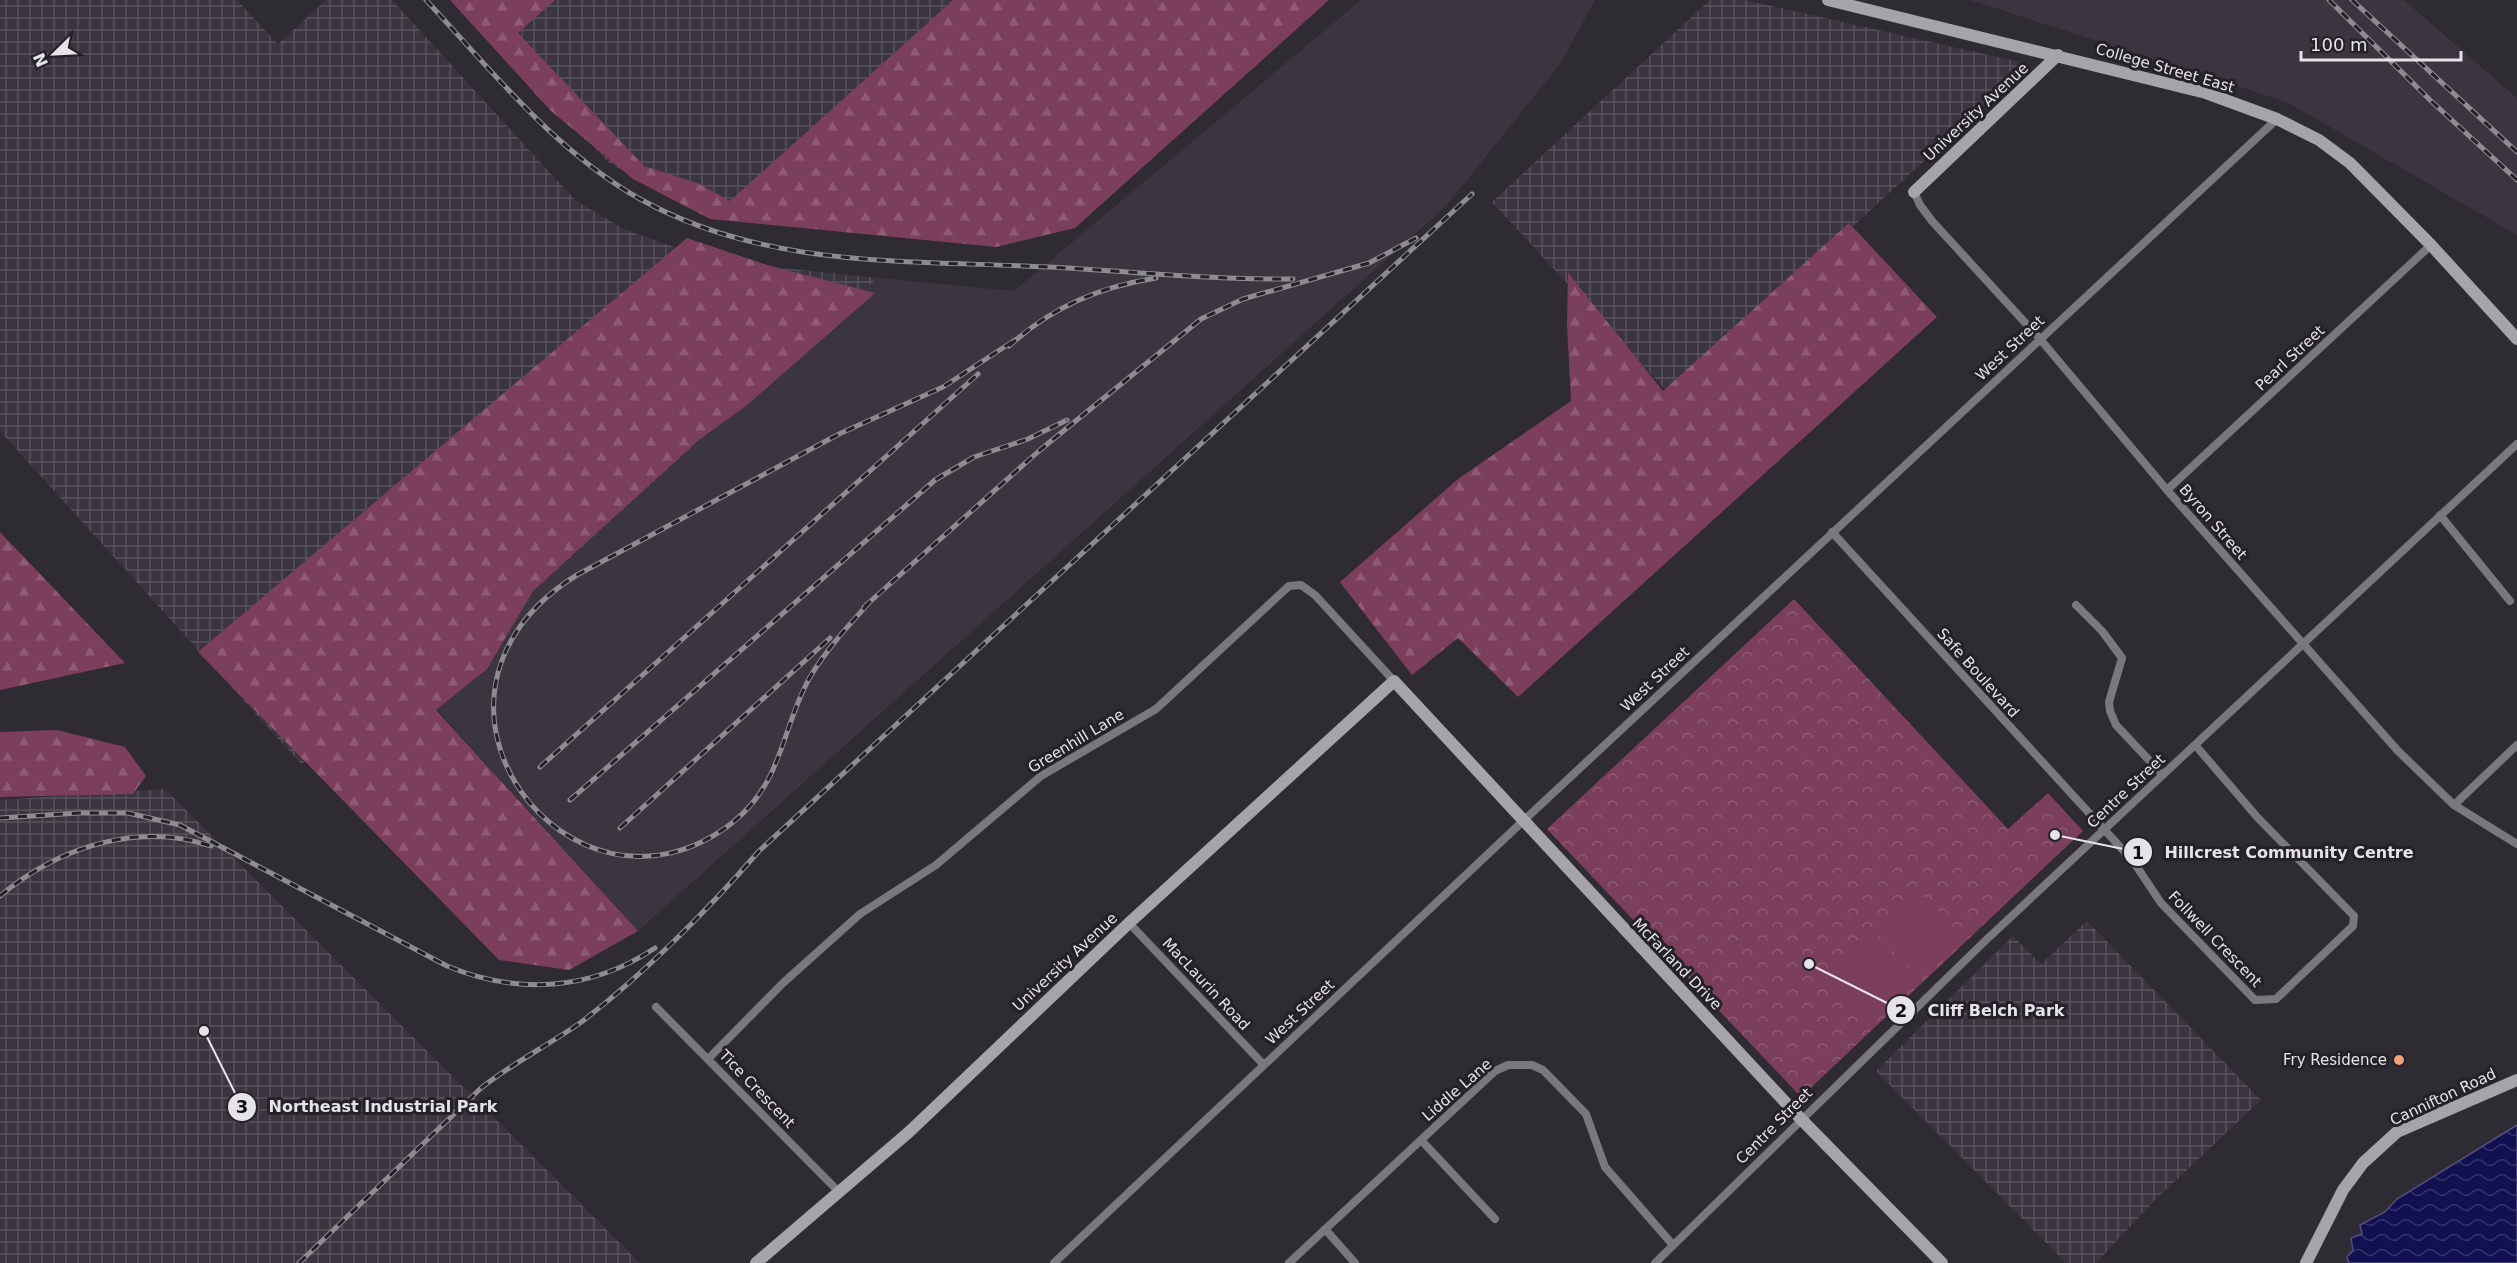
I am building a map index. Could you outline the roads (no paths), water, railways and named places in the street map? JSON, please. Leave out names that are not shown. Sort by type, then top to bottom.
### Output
[{"type":"street","name":"College Street East","points":[[1828,0],[2206,93],[2277,119],[2319,140],[2350,163],[2431,245],[2517,339]]},
{"type":"street","name":"University Avenue","points":[[1914,192],[2058,55]]},
{"type":"street","name":"West Street","points":[[1054,1263],[1263,1064],[2277,119]]},
{"type":"street","name":"Byron Street","points":[[1914,192],[1932,221],[2040,339],[2167,490],[2398,752],[2454,805],[2517,844]]},
{"type":"street","name":"Pearl Street","points":[[2167,490],[2431,245]]},
{"type":"street","name":"Centre Street","points":[[1655,1263],[1800,1118],[1985,941],[2517,444]]},
{"type":"street","points":[[2440,515],[2510,601]]},
{"type":"street","name":"Safe Boulevard","points":[[1832,532],[2104,831]]},
{"type":"street","name":"Greenhill Lane","points":[[709,1058],[783,983],[860,914],[936,865],[1041,776],[1156,708],[1289,586],[1301,585],[1315,594],[1394,681]]},
{"type":"street","points":[[2076,605],[2102,631],[2122,658],[2109,702],[2116,725],[2163,775]]},
{"type":"street","name":"University Avenue","points":[[756,1263],[909,1132],[1129,923],[1394,681]]},
{"type":"street","name":"McFarland Drive","points":[[1394,681],[1522,822],[1779,1093],[1800,1118],[1942,1263]]},
{"type":"street","points":[[2454,805],[2517,745]]},
{"type":"street","name":"Follwell Crescent","points":[[2104,831],[2142,872],[2161,903],[2255,1000],[2276,999],[2353,926],[2354,916],[2258,818],[2196,746]]},
{"type":"street","name":"MacLaurin Road","points":[[1129,923],[1263,1064]]},
{"type":"street","name":"Tice Crescent","points":[[656,1007],[709,1058],[838,1191]]},
{"type":"street","name":"Liddle Lane","points":[[1289,1263],[1495,1071],[1508,1065],[1532,1065],[1543,1070],[1586,1114],[1605,1167],[1674,1245]]},
{"type":"street","name":"Cannifton Road","points":[[2306,1263],[2343,1190],[2363,1163],[2397,1132],[2517,1080]]},
{"type":"street","points":[[1421,1140],[1495,1219]]},
{"type":"street","points":[[1325,1229],[1355,1263]]},
{"type":"water","points":[[2517,1125],[2517,1263],[2349,1263],[2347,1257],[2353,1250],[2351,1238],[2362,1234],[2360,1225],[2385,1212],[2397,1199]]},
{"type":"railway","points":[[426,0],[500,82],[552,134],[580,158],[609,180],[640,199],[688,222],[737,238],[839,257],[891,261],[1293,279]]},
{"type":"railway","points":[[2329,0],[2430,100],[2517,180]]},
{"type":"railway","points":[[2352,0],[2517,152]]},
{"type":"railway","points":[[299,1263],[480,1089],[504,1071],[580,1023],[627,985],[696,919],[759,851],[1472,194]]},
{"type":"railway","points":[[864,607],[1040,450],[1201,319],[1243,299],[1369,263],[1416,238]]},
{"type":"railway","points":[[1009,346],[1042,320],[1077,301],[1115,287],[1156,278]]},
{"type":"railway","points":[[869,603],[845,629],[810,677],[762,791],[732,823],[671,853],[612,854],[561,831],[521,791],[497,739],[496,682],[521,625],[577,575],[839,434],[943,387],[1015,340]]},
{"type":"railway","points":[[540,767],[978,374]]},
{"type":"railway","points":[[570,800],[935,480],[974,457],[1028,439],[1067,420]]},
{"type":"railway","points":[[620,828],[830,638]]},
{"type":"railway","points":[[0,818],[79,813],[128,813],[180,825],[447,966],[500,981],[553,984],[580,980],[631,962],[655,948]]},
{"type":"railway","points":[[0,896],[47,864],[72,852],[99,844],[127,838],[155,837],[183,839],[211,846]]},
{"type":"place","name":"Hillcrest Community Centre","points":[[2055,835]]},
{"type":"place","name":"Cliff Belch Park","points":[[1809,964]]},
{"type":"place","name":"Northeast Industrial Park","points":[[204,1031]]},
{"type":"place","name":"Fry Residence","points":[[2399,1060]]}]
